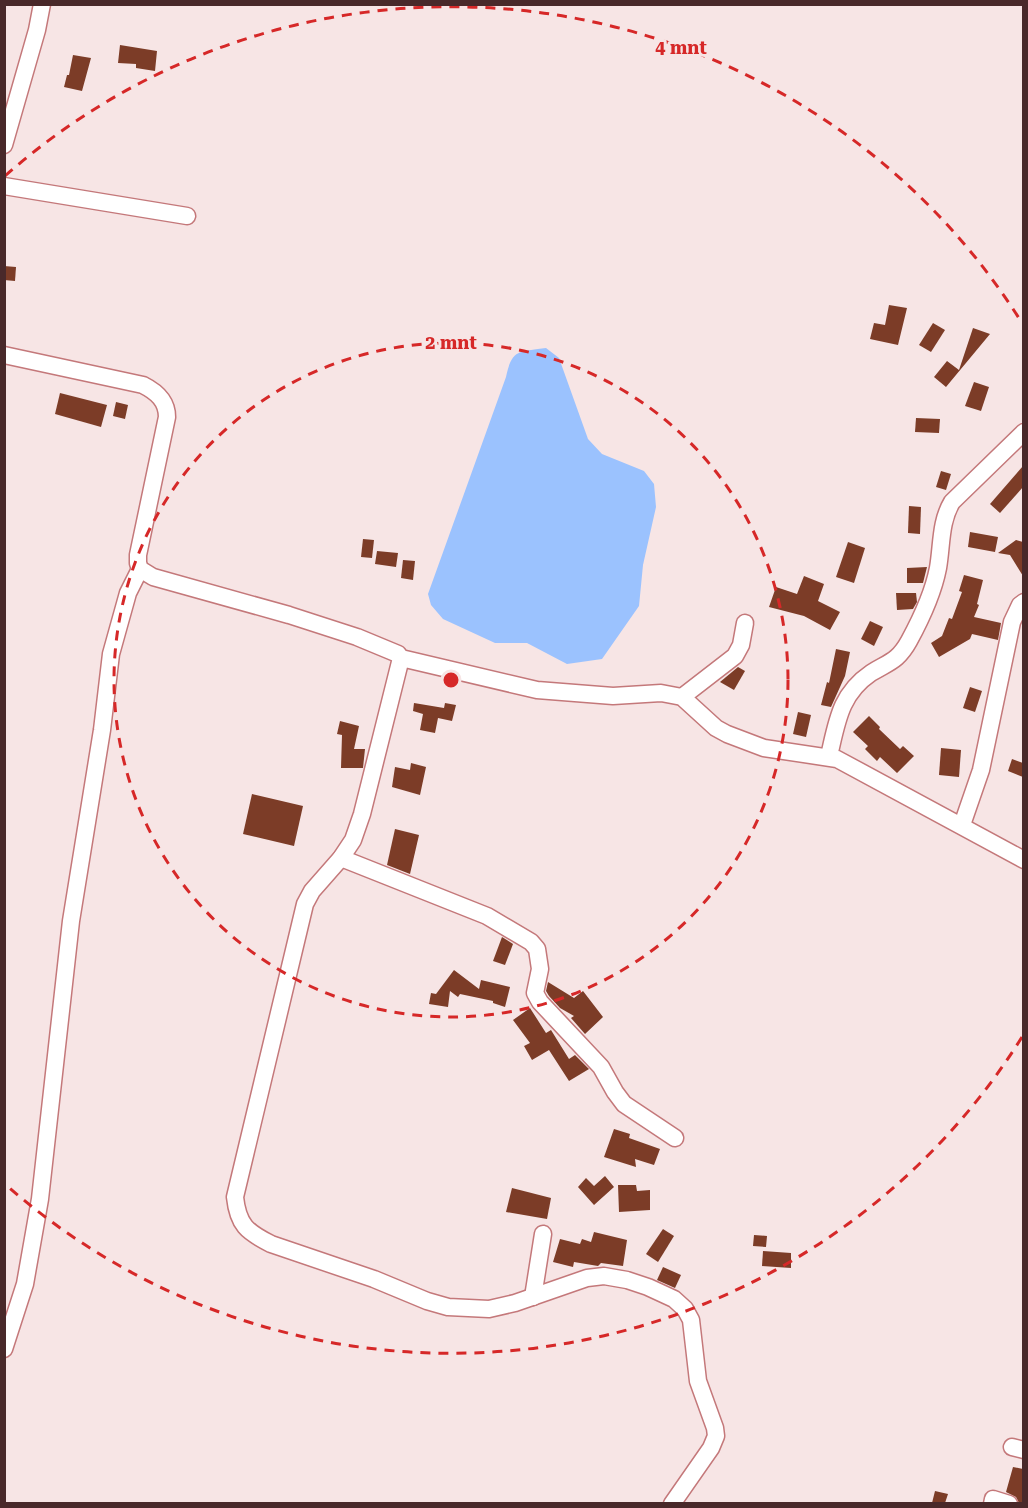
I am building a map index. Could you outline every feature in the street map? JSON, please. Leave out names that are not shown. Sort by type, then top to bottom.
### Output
[{"type":"street","points":[[4,145],[37,30],[42,4]]},
{"type":"street","points":[[4,186],[186,216]]},
{"type":"street","points":[[4,355],[143,385],[161,398],[167,417],[138,555],[140,569],[153,577],[289,615],[357,637],[398,654],[401,658],[537,690],[613,696],[661,693],[682,697],[716,728],[742,741],[764,748],[837,759],[1023,860]]},
{"type":"street","points":[[829,756],[840,710],[846,698],[856,685],[900,655],[922,616],[938,569],[945,514],[952,501],[1023,432]]},
{"type":"street","points":[[4,1349],[25,1284],[40,1198],[70,932],[102,730],[111,654],[128,593],[140,569]]},
{"type":"street","points":[[962,825],[981,770],[1012,622],[1023,602]]},
{"type":"street","points":[[682,697],[735,656],[741,645],[746,623]]},
{"type":"street","points":[[401,658],[362,814],[353,840],[341,858],[312,891],[305,904],[235,1197],[237,1213],[244,1227],[271,1244],[448,1307],[478,1309],[515,1304],[587,1278],[604,1276],[648,1287],[674,1299],[685,1309],[694,1332],[698,1381],[716,1436],[711,1448],[672,1503]]},
{"type":"street","points":[[341,858],[487,916],[531,942],[537,949],[540,969],[535,993],[540,1002],[601,1067],[624,1104],[675,1138]]},
{"type":"street","points":[[533,1297],[543,1234]]},
{"type":"street","points":[[992,1503],[993,1499],[1009,1503]]},
{"type":"water","points":[[546,348],[559,358],[588,439],[602,454],[644,471],[654,484],[656,507],[643,565],[639,606],[602,659],[567,664],[527,643],[495,643],[443,619],[431,605],[428,594],[511,361],[518,353]]},
{"type":"building","points":[[120,45],[157,51],[155,71],[136,68],[136,64],[118,63]]},
{"type":"building","points":[[73,55],[91,58],[82,91],[64,87]]},
{"type":"building","points":[[4,266],[16,267],[15,281],[4,280]]},
{"type":"building","points":[[889,305],[907,308],[898,345],[870,339],[874,323],[885,325]]},
{"type":"building","points":[[933,323],[945,330],[931,352],[919,345]]},
{"type":"building","points":[[973,328],[990,334],[946,387],[934,377],[947,361],[959,370]]},
{"type":"building","points":[[974,382],[989,387],[981,411],[965,406]]},
{"type":"building","points":[[60,393],[107,405],[101,427],[55,414]]},
{"type":"building","points":[[116,402],[128,405],[125,419],[113,416]]},
{"type":"building","points":[[916,418],[940,419],[939,433],[915,432]]},
{"type":"building","points":[[1023,466],[1023,487],[1000,513],[990,504]]},
{"type":"building","points":[[941,471],[951,474],[946,490],[936,487]]},
{"type":"building","points":[[909,506],[921,507],[920,534],[908,533]]},
{"type":"building","points":[[970,532],[998,537],[995,552],[968,547]]},
{"type":"building","points":[[363,539],[374,540],[372,558],[361,557]]},
{"type":"building","points":[[1016,540],[1023,542],[1023,576],[1010,555],[998,553]]},
{"type":"building","points":[[848,542],[865,548],[854,583],[836,577]]},
{"type":"building","points":[[377,551],[398,553],[396,567],[375,564]]},
{"type":"building","points":[[403,560],[415,561],[413,580],[401,578]]},
{"type":"building","points":[[927,567],[923,583],[907,583],[907,568]]},
{"type":"building","points":[[964,575],[983,580],[977,604],[979,605],[974,617],[1001,623],[998,640],[972,634],[970,639],[939,657],[931,643],[942,636],[949,618],[952,619],[962,592],[959,591]]},
{"type":"building","points":[[804,576],[824,584],[818,601],[840,612],[830,630],[804,616],[769,607],[776,587],[797,594]]},
{"type":"building","points":[[896,593],[916,593],[917,602],[913,609],[897,610]]},
{"type":"building","points":[[870,621],[883,627],[874,646],[861,639]]},
{"type":"building","points":[[836,649],[850,652],[845,676],[831,707],[821,705],[827,682],[829,683]]},
{"type":"building","points":[[738,667],[745,671],[734,690],[720,682]]},
{"type":"building","points":[[970,687],[982,691],[975,712],[963,708]]},
{"type":"building","points":[[414,703],[444,708],[445,703],[456,705],[452,721],[438,718],[435,733],[420,730],[423,714],[413,711]]},
{"type":"building","points":[[798,712],[811,715],[806,737],[793,734]]},
{"type":"building","points":[[869,716],[900,749],[903,746],[914,756],[897,773],[880,757],[877,761],[865,749],[868,746],[853,732]]},
{"type":"building","points":[[340,721],[359,726],[354,749],[365,749],[363,768],[341,768],[342,735],[337,734]]},
{"type":"building","points":[[941,748],[961,750],[959,777],[939,775]]},
{"type":"building","points":[[1012,759],[1023,763],[1023,777],[1008,771]]},
{"type":"building","points":[[411,763],[426,767],[420,795],[392,787],[395,767],[410,770]]},
{"type":"building","points":[[252,794],[303,806],[294,846],[243,834]]},
{"type":"building","points":[[395,829],[419,835],[410,874],[387,865]]},
{"type":"building","points":[[502,937],[513,944],[505,965],[493,961]]},
{"type":"building","points":[[454,970],[479,989],[481,980],[510,987],[505,1007],[493,1001],[460,994],[458,997],[450,991],[448,1007],[429,1004],[431,993],[436,994]]},
{"type":"building","points":[[548,982],[574,998],[583,991],[603,1017],[585,1034],[571,1018],[574,1016],[560,1008],[549,996],[546,991]]},
{"type":"building","points":[[530,1008],[546,1033],[551,1030],[569,1059],[575,1055],[589,1069],[569,1081],[549,1050],[532,1060],[524,1046],[530,1043],[513,1020]]},
{"type":"building","points":[[614,1129],[630,1134],[629,1138],[660,1149],[654,1165],[635,1159],[636,1167],[604,1157]]},
{"type":"building","points":[[605,1176],[614,1187],[594,1205],[578,1187],[586,1178],[594,1186]]},
{"type":"building","points":[[618,1185],[636,1185],[637,1191],[650,1190],[650,1210],[619,1212]]},
{"type":"building","points":[[512,1188],[551,1198],[547,1219],[506,1212]]},
{"type":"building","points":[[663,1229],[674,1236],[658,1262],[646,1254]]},
{"type":"building","points":[[594,1232],[627,1240],[623,1266],[601,1263],[598,1266],[574,1262],[573,1267],[553,1262],[560,1239],[580,1244],[582,1239],[591,1242]]},
{"type":"building","points":[[754,1235],[767,1236],[766,1247],[753,1246]]},
{"type":"building","points":[[763,1251],[791,1253],[791,1268],[762,1266]]},
{"type":"building","points":[[663,1267],[681,1275],[675,1288],[657,1280]]},
{"type":"building","points":[[1013,1467],[1023,1469],[1023,1503],[1019,1503],[1016,1497],[1006,1492]]},
{"type":"building","points":[[935,1491],[948,1494],[945,1503],[932,1503]]}]
